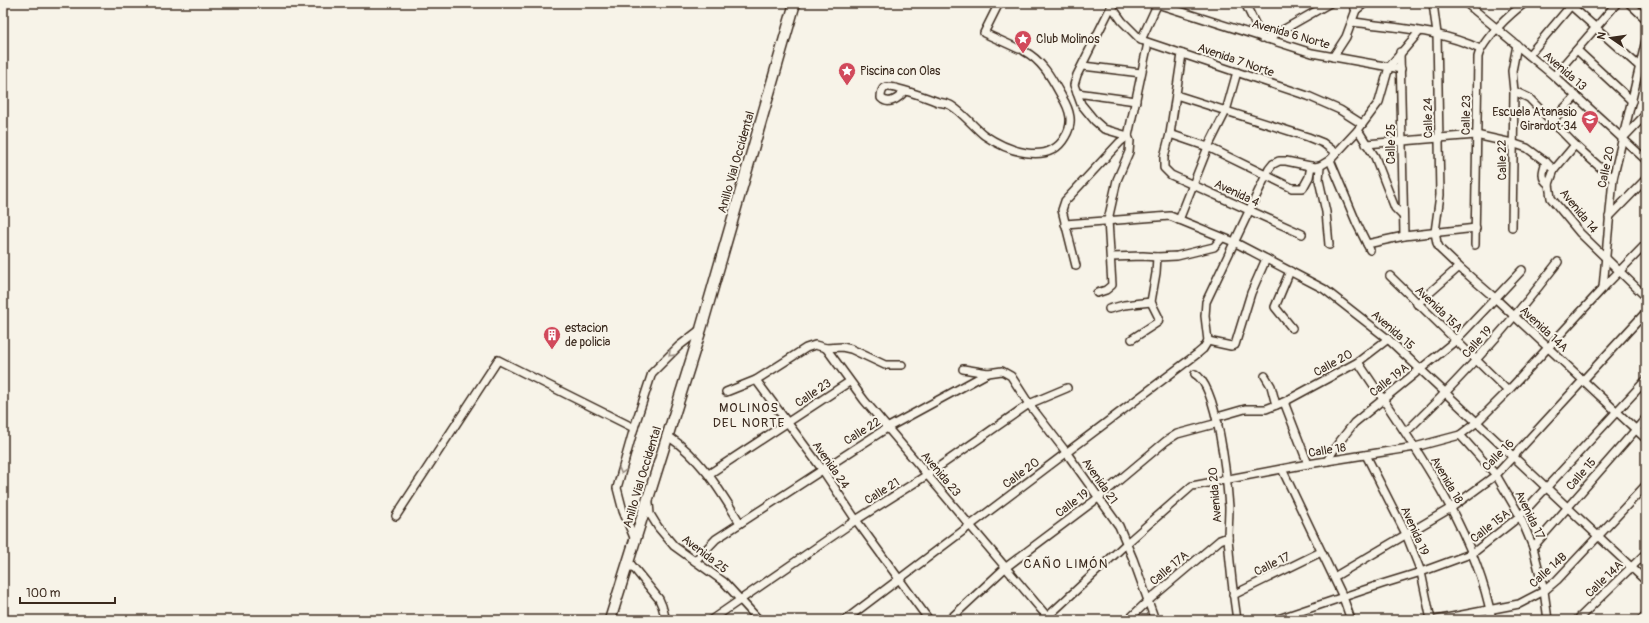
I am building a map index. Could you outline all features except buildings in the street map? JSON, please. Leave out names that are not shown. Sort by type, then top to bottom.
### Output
[{"type":"highway","name":"Anillo Vial Occidental","points":[[610,620],[636,542],[701,329],[795,3]]},
{"type":"street","points":[[905,91],[950,105],[984,135],[1006,148],[1028,153],[1042,154],[1052,151],[1059,145],[1065,138],[1069,129],[1071,117],[1066,103],[1043,65],[1022,50],[984,32],[999,3]]},
{"type":"street","points":[[1097,293],[1106,290],[1112,285],[1108,220],[1117,180],[1129,152],[1130,141],[1128,136],[1141,73],[1144,42],[1156,3]]},
{"type":"street","name":"Avenida 6 Norte","points":[[1156,3],[1264,39],[1312,53],[1401,69]]},
{"type":"street","points":[[1247,4],[1264,39],[1330,3]]},
{"type":"street","points":[[1352,3],[1356,10]]},
{"type":"street","points":[[1333,57],[1346,37],[1353,22],[1356,10],[1365,3]]},
{"type":"street","name":"Calle 24","points":[[1433,3],[1437,34],[1440,201],[1435,232]]},
{"type":"street","name":"Avenida 13","points":[[1466,3],[1554,76],[1646,160]]},
{"type":"street","points":[[1554,76],[1617,3]]},
{"type":"street","points":[[1629,3],[1646,19]]},
{"type":"street","points":[[1353,22],[1437,34],[1458,40],[1480,49],[1523,4]]},
{"type":"street","points":[[1529,55],[1571,4],[1640,67]]},
{"type":"street","points":[[1113,5],[1077,75],[1074,85],[1081,104],[1095,121],[1104,129],[1128,136]]},
{"type":"street","name":"Avenida 7 Norte","points":[[1113,5],[1122,21],[1144,42],[1326,103],[1362,124]]},
{"type":"street","points":[[1266,259],[1251,293],[1235,345],[1231,346],[1208,341],[1205,316],[1206,302],[1266,175],[1273,164],[1279,161],[1286,161],[1311,166],[1320,166],[1330,160],[1358,130],[1379,102],[1389,67],[1400,52],[1419,32]]},
{"type":"street","name":"Calle 20","points":[[1603,288],[1613,179],[1624,139],[1646,40]]},
{"type":"street","name":"Calle 22","points":[[1512,227],[1514,169],[1512,143],[1514,91],[1512,71],[1517,46]]},
{"type":"street","name":"Calle 23","points":[[1475,246],[1477,64],[1480,49]]},
{"type":"street","points":[[1577,50],[1632,101]]},
{"type":"street","name":"Calle 25","points":[[1400,52],[1404,236]]},
{"type":"street","points":[[1182,54],[1170,134],[1208,148],[1292,188],[1303,188],[1306,184],[1311,166]]},
{"type":"street","points":[[1082,66],[1141,73]]},
{"type":"street","points":[[1180,220],[1208,148],[1226,111],[1237,72]]},
{"type":"street","points":[[1514,91],[1529,98],[1551,122],[1613,179]]},
{"type":"street","points":[[1077,93],[1136,101]]},
{"type":"street","points":[[1176,94],[1317,140],[1336,154]]},
{"type":"street","points":[[1551,122],[1576,96]]},
{"type":"street","points":[[1624,139],[1646,114]]},
{"type":"street","points":[[1358,130],[1375,157],[1395,208],[1403,216]]},
{"type":"street","name":"Avenida 4","points":[[1170,134],[1164,156],[1164,168],[1170,175],[1302,234]]},
{"type":"street","points":[[1366,144],[1476,135],[1527,148],[1554,170],[1575,145]]},
{"type":"street","points":[[1076,266],[1062,210],[1065,201],[1120,142],[1128,136]]},
{"type":"street","points":[[1330,160],[1369,247],[1404,236],[1476,228]]},
{"type":"street","points":[[1546,162],[1543,177],[1549,184]]},
{"type":"street","points":[[1320,166],[1319,180],[1326,212],[1329,245]]},
{"type":"street","name":"Avenida 14","points":[[1554,170],[1549,184],[1551,198],[1580,233],[1646,297]]},
{"type":"street","points":[[1609,217],[1646,179]]},
{"type":"street","name":"Avenida 15","points":[[1065,224],[1170,216],[1234,242],[1333,295],[1388,339],[1421,369],[1646,581]]},
{"type":"street","name":"Avenida 14A","points":[[1435,232],[1440,249],[1496,299],[1646,439]]},
{"type":"street","points":[[1111,257],[1177,256],[1214,247],[1222,238]]},
{"type":"street","points":[[1603,288],[1646,244]]},
{"type":"street","points":[[1132,339],[1158,322],[1159,318],[1151,302],[1156,273],[1156,257]]},
{"type":"street","name":"Calle 19","points":[[1406,432],[1446,394],[1515,317],[1558,262]]},
{"type":"street","points":[[1417,304],[1459,267]]},
{"type":"street","name":"Calle 19A","points":[[1327,461],[1354,423],[1455,341],[1522,270]]},
{"type":"street","points":[[1290,271],[1275,307],[1292,328]]},
{"type":"street","name":"Avenida 15A","points":[[1390,276],[1417,304],[1508,391]]},
{"type":"street","name":"Calle 18","points":[[1047,619],[1127,543],[1192,486],[1308,464],[1415,447],[1460,435],[1478,422],[1603,288]]},
{"type":"street","points":[[1109,309],[1124,305],[1151,302]]},
{"type":"street","name":"Calle 16","points":[[1334,576],[1450,508],[1496,475],[1646,312]]},
{"type":"street","name":"Anillo Vial Occidental","points":[[636,542],[623,511],[617,488],[634,428],[652,373],[680,346],[701,329]]},
{"type":"street","name":"Calle 20","points":[[1217,420],[1245,409],[1266,409],[1284,402],[1358,362],[1388,339]]},
{"type":"street","name":"Calle 20","points":[[845,620],[1204,349],[1208,341]]},
{"type":"street","points":[[726,392],[756,380],[806,348],[815,346],[826,348],[842,347],[851,349],[885,365],[902,365]]},
{"type":"street","name":"Avenida 23","points":[[826,348],[849,382],[1047,619]]},
{"type":"street","points":[[396,516],[498,360],[634,428]]},
{"type":"street","name":"Avenida 18","points":[[1358,362],[1406,432],[1450,508],[1473,553],[1492,620]]},
{"type":"street","points":[[963,369],[988,372]]},
{"type":"street","name":"Calle 22","points":[[694,561],[716,539],[740,522],[887,428],[988,372],[1002,371]]},
{"type":"street","name":"Avenida 21","points":[[1002,371],[1011,376],[1029,404],[1066,452],[1119,526],[1127,543],[1155,620]]},
{"type":"street","name":"Avenida 20","points":[[1195,374],[1205,383],[1217,420],[1229,508],[1228,537],[1233,595],[1237,620]]},
{"type":"street","points":[[1265,376],[1271,386],[1276,405]]},
{"type":"street","name":"Avenida 24","points":[[756,380],[787,424],[822,469],[856,520],[929,620]]},
{"type":"street","name":"Calle 15A","points":[[1275,620],[1421,572],[1473,553],[1520,516],[1646,380]]},
{"type":"street","name":"Calle 23","points":[[709,474],[849,382]]},
{"type":"street","name":"Calle 21","points":[[711,620],[856,520],[927,475],[1029,404],[1067,388]]},
{"type":"street","points":[[1284,402],[1308,464]]},
{"type":"street","name":"Calle 15","points":[[1533,547],[1646,418]]},
{"type":"street","name":"Calle 19","points":[[950,620],[1005,568],[1098,498],[1166,441],[1177,434],[1217,420]]},
{"type":"street","name":"Avenida 17","points":[[1460,435],[1496,475],[1520,516],[1533,547],[1544,591],[1548,620]]},
{"type":"street","points":[[668,436],[691,455],[709,474],[740,522]]},
{"type":"street","name":"Avenida 19","points":[[1366,455],[1406,534],[1421,572],[1430,620]]},
{"type":"street","points":[[1282,469],[1321,552],[1334,576],[1351,620]]},
{"type":"street","name":"Calle 14B","points":[[1436,620],[1490,611],[1519,604],[1544,591],[1598,537],[1646,485]]},
{"type":"street","name":"Avenida 25","points":[[648,500],[650,514],[658,527],[674,546],[724,582],[759,620]]},
{"type":"street","name":"Calle 17A","points":[[1128,620],[1148,600],[1220,540],[1228,537]]},
{"type":"street","name":"Calle 17","points":[[1233,595],[1321,552]]},
{"type":"street","name":"Calle 14A","points":[[1577,620],[1646,553]]},
{"type":"street","points":[[629,562],[659,599],[666,620]]},
{"type":"street","points":[[1641,620],[1646,615]]},
{"type":"place","name":"Club Molinos","points":[[1023,54]]},
{"type":"place","name":"Piscina con Olas","points":[[847,86]]},
{"type":"place","name":"Escuela Atanasio Girardot 34","points":[[1590,134]]},
{"type":"place","name":"estacion de policia","points":[[552,350]]},
{"type":"district","name":"MOLINOS DEL NORTE","points":[[749,414]]},
{"type":"district","name":"CAÑO LIMÓN","points":[[1066,563]]}]
